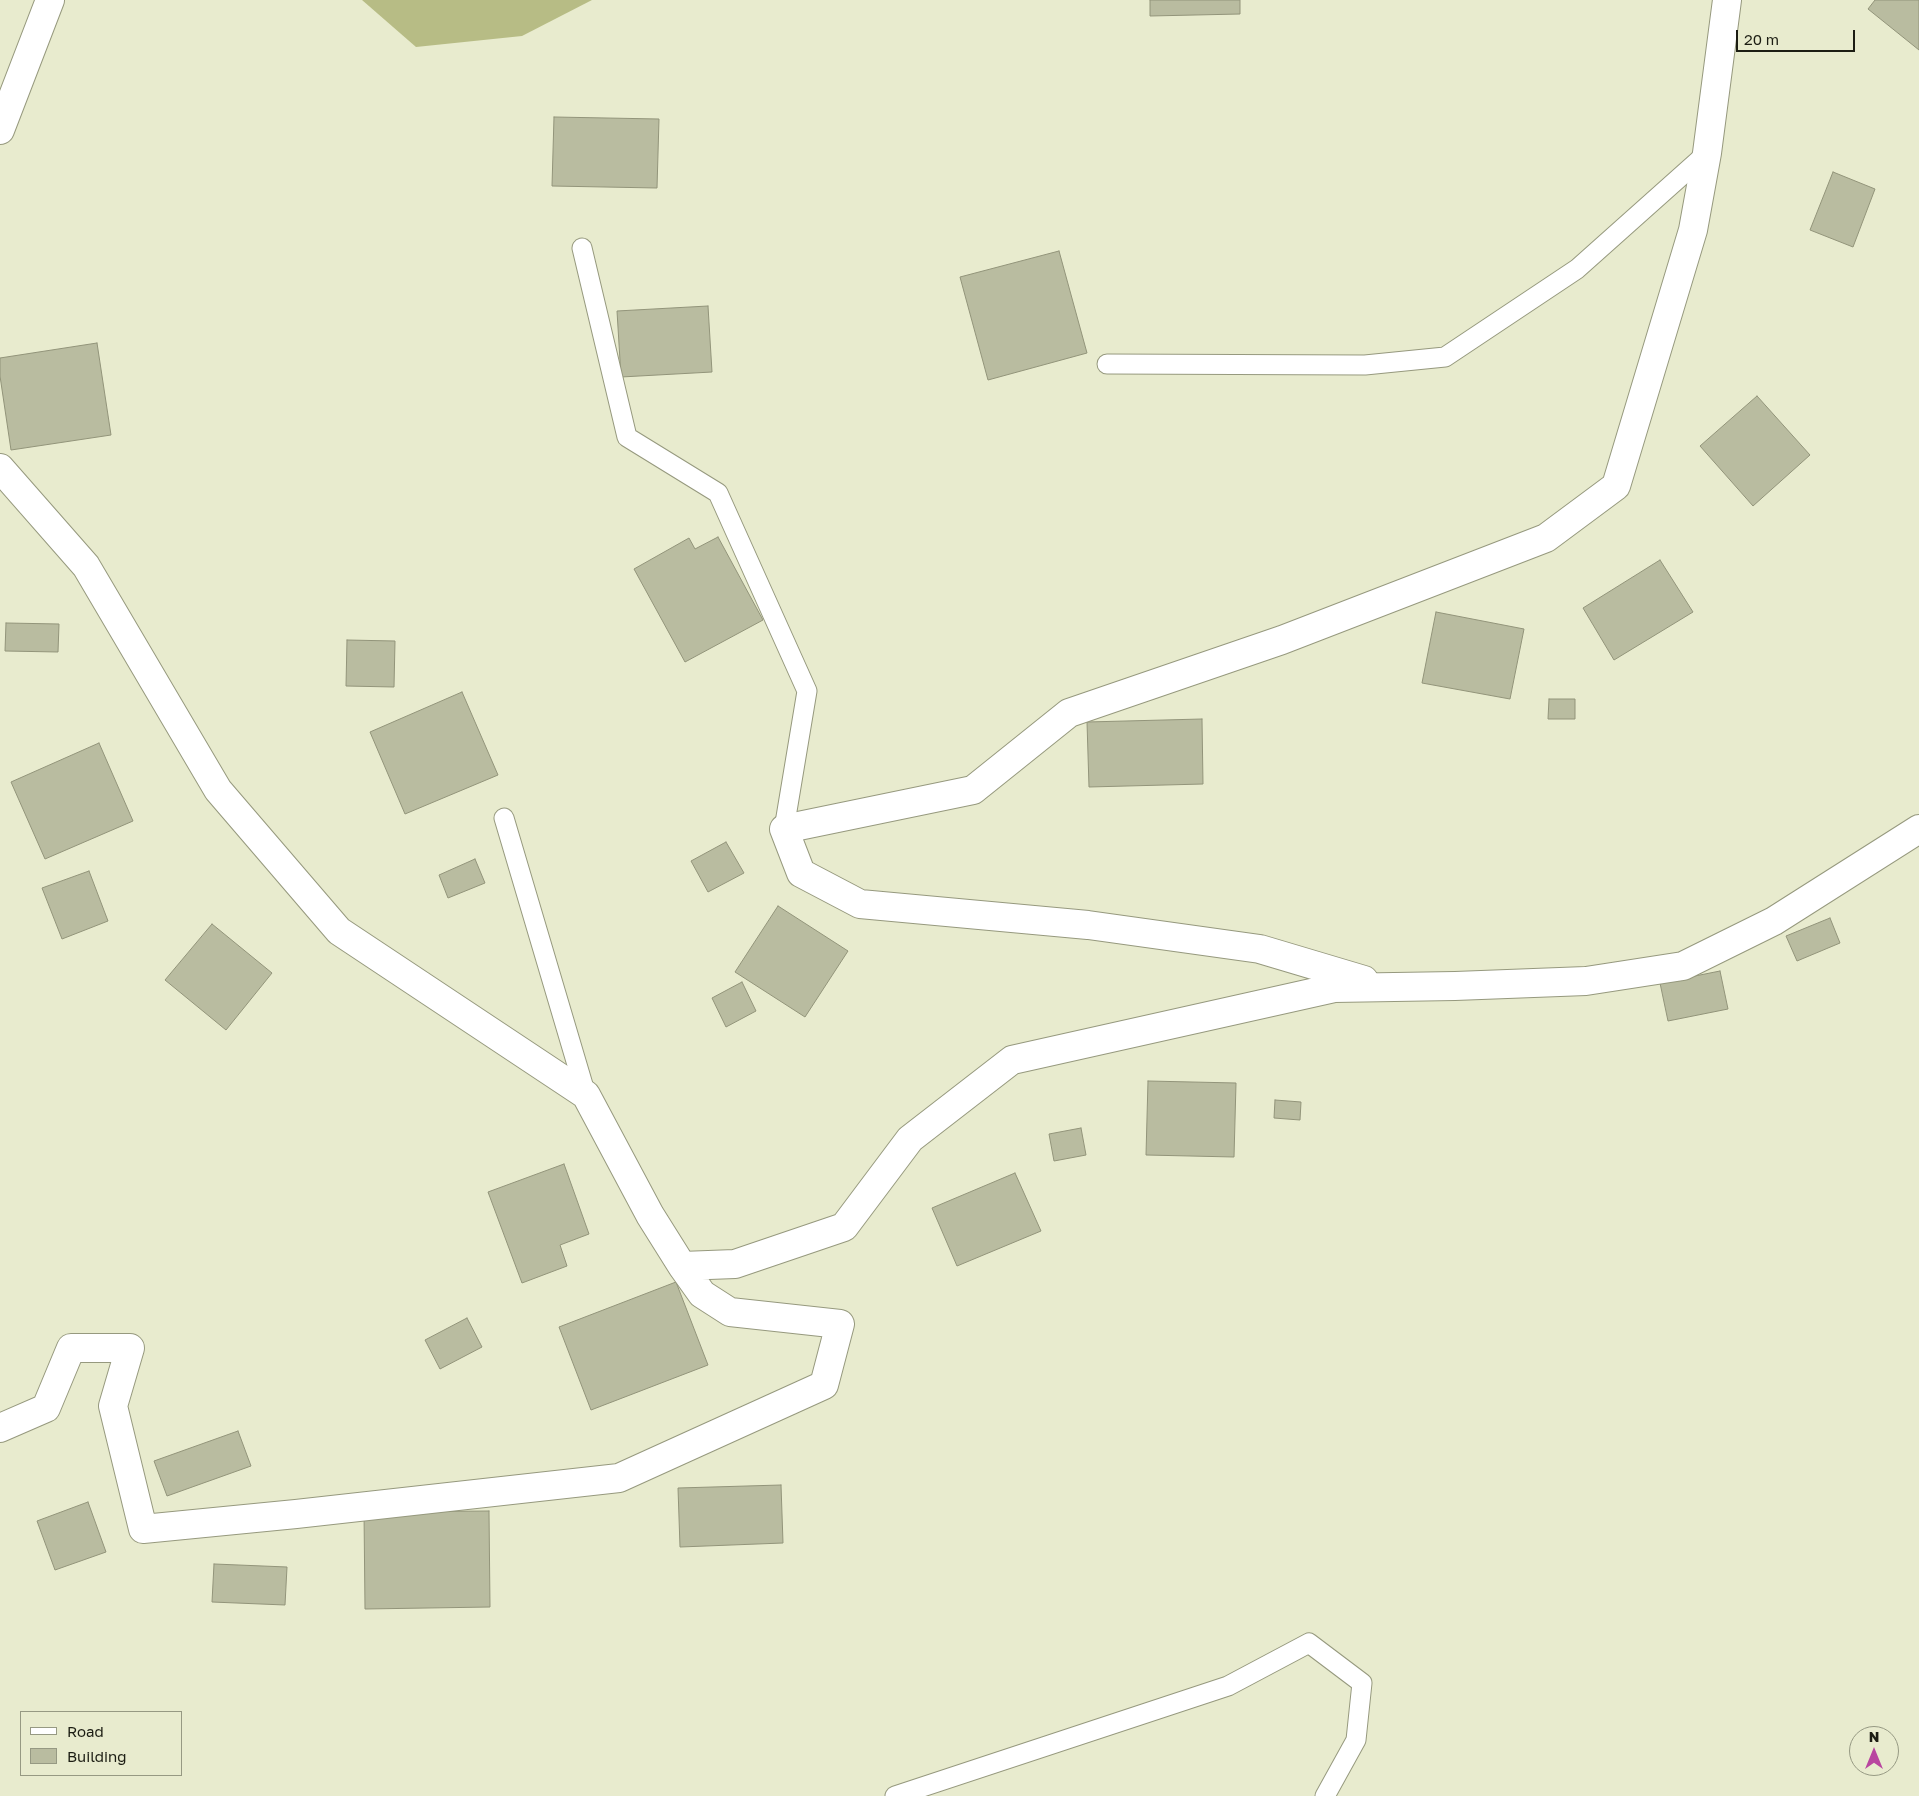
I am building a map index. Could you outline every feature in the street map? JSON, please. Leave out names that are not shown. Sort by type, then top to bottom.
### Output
[{"type":"street","points":[[0,130],[50,0]]},
{"type":"street","points":[[1389,988],[1260,949],[1088,925],[860,904],[800,873],[784,829],[973,790],[1069,713],[1282,640],[1546,538],[1616,486],[1693,230],[1706,153],[1727,0]]},
{"type":"street","points":[[0,468],[86,566],[218,790],[339,931],[586,1094],[650,1216],[702,1294],[730,1312],[840,1324],[824,1385],[619,1478],[144,1529],[113,1406],[130,1348],[71,1348],[46,1408],[0,1428]]},
{"type":"street","points":[[682,1266],[735,1264],[844,1227],[910,1139],[1012,1060],[1334,988],[1389,988],[1586,981],[1683,966],[1774,922],[1919,829]]},
{"type":"lane","points":[[1106,364],[1365,365],[1445,357],[1577,269],[1706,153]]},
{"type":"lane","points":[[582,248],[626,437],[718,493],[806,691],[784,829]]},
{"type":"lane","points":[[504,818],[586,1094]]},
{"type":"lane","points":[[895,1796],[1228,1686],[1309,1643],[1362,1682],[1356,1740],[1325,1796]]},
{"type":"green space","points":[[362,0],[592,0],[522,36],[416,47]]},
{"type":"building","points":[[1150,0],[1240,0],[1240,14],[1150,16]]},
{"type":"building","points":[[1875,0],[1919,0],[1919,50],[1868,9]]},
{"type":"building","points":[[554,117],[659,119],[657,188],[552,186]]},
{"type":"building","points":[[1833,172],[1875,189],[1853,247],[1810,230]]},
{"type":"building","points":[[1059,251],[1087,353],[988,380],[960,277]]},
{"type":"building","points":[[708,306],[712,372],[621,377],[617,311]]},
{"type":"building","points":[[97,343],[111,435],[11,450],[0,376],[0,358]]},
{"type":"building","points":[[1757,396],[1810,455],[1753,506],[1700,446]]},
{"type":"building","points":[[718,537],[763,620],[685,662],[634,569],[689,538],[695,549]]},
{"type":"building","points":[[1660,560],[1693,612],[1614,660],[1583,608]]},
{"type":"building","points":[[1436,612],[1524,629],[1510,699],[1422,683]]},
{"type":"building","points":[[6,623],[59,624],[58,652],[5,651]]},
{"type":"building","points":[[347,640],[395,641],[394,687],[346,686]]},
{"type":"building","points":[[462,692],[498,775],[405,814],[370,732]]},
{"type":"building","points":[[1549,699],[1575,699],[1575,719],[1548,719]]},
{"type":"building","points":[[1202,719],[1203,784],[1089,787],[1087,722]]},
{"type":"building","points":[[99,743],[133,821],[45,859],[11,782]]},
{"type":"building","points":[[726,842],[744,873],[708,892],[691,861]]},
{"type":"building","points":[[475,859],[485,883],[448,898],[439,875]]},
{"type":"building","points":[[89,871],[108,921],[62,939],[42,888]]},
{"type":"building","points":[[778,906],[848,951],[805,1017],[735,972]]},
{"type":"building","points":[[1830,918],[1840,943],[1797,961],[1786,936]]},
{"type":"building","points":[[212,924],[272,973],[226,1030],[165,980]]},
{"type":"building","points":[[1720,971],[1728,1009],[1668,1021],[1660,983]]},
{"type":"building","points":[[742,982],[756,1011],[726,1027],[712,998]]},
{"type":"building","points":[[1148,1081],[1236,1083],[1234,1157],[1146,1155]]},
{"type":"building","points":[[1275,1100],[1301,1102],[1300,1120],[1274,1118]]},
{"type":"building","points":[[1081,1128],[1086,1155],[1054,1161],[1049,1134]]},
{"type":"building","points":[[564,1164],[589,1234],[560,1245],[567,1266],[522,1283],[488,1192]]},
{"type":"building","points":[[1015,1173],[1041,1231],[957,1266],[932,1208]]},
{"type":"building","points":[[676,1282],[708,1365],[591,1410],[559,1327]]},
{"type":"building","points":[[467,1318],[482,1347],[440,1369],[425,1340]]},
{"type":"building","points":[[238,1431],[251,1466],[167,1496],[154,1461]]},
{"type":"building","points":[[781,1485],[783,1543],[680,1547],[678,1488]]},
{"type":"building","points":[[88,1502],[106,1552],[55,1570],[37,1521]]},
{"type":"building","points":[[489,1511],[490,1607],[365,1609],[364,1512]]},
{"type":"building","points":[[214,1564],[287,1567],[285,1605],[212,1602]]}]
